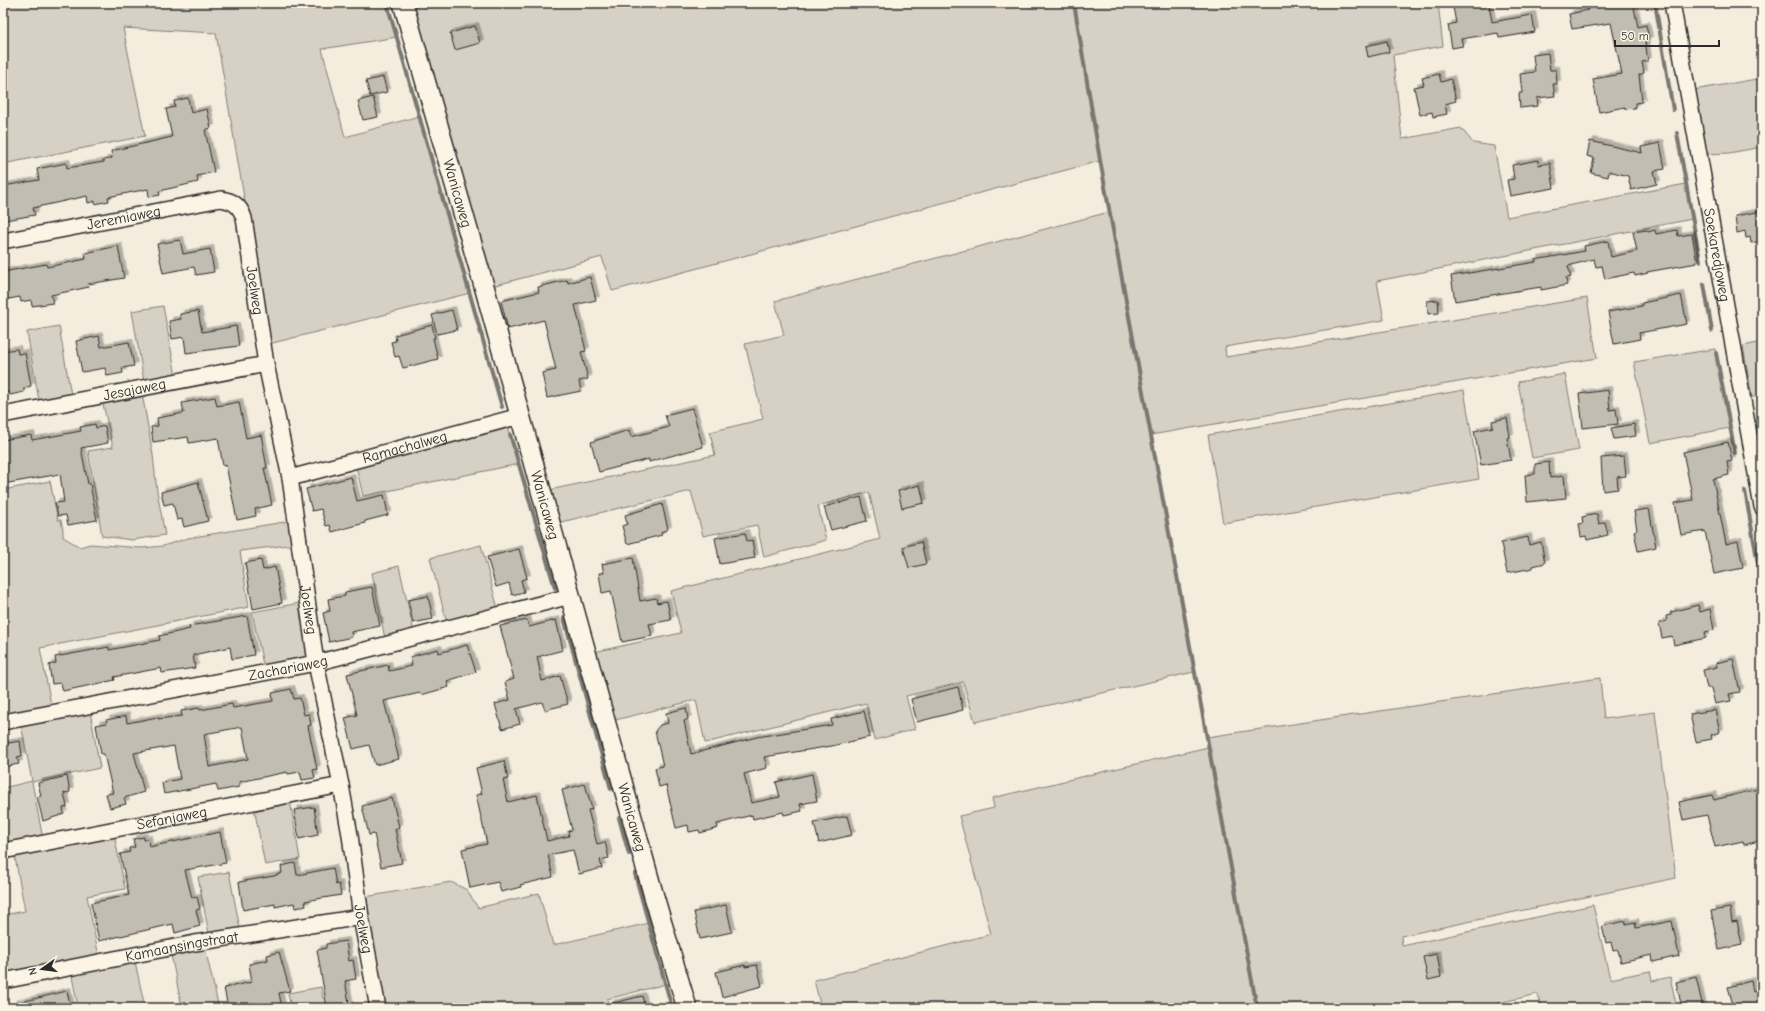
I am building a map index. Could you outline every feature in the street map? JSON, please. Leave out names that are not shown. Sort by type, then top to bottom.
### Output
[{"type":"street","name":"Wanicaweg","points":[[402,3],[520,416],[651,886],[687,1008]]},
{"type":"street","name":"Soekaredjoweg","points":[[1672,3],[1762,508]]},
{"type":"street","name":"Jeremiaweg","points":[[3,242],[221,199],[234,203],[242,211]]},
{"type":"street","name":"Joelweg","points":[[242,211],[266,364],[290,478],[316,663],[350,835],[361,917],[378,1008]]},
{"type":"street","name":"Jesajaweg","points":[[3,415],[266,364]]},
{"type":"street","name":"Ramachalweg","points":[[290,478],[520,416]]},
{"type":"street","name":"Zachariaweg","points":[[3,722],[316,663],[570,596]]},
{"type":"street","name":"Sefanjaweg","points":[[3,850],[341,785]]},
{"type":"street","name":"Kamaansingstraat","points":[[3,981],[195,943],[361,917]]},
{"type":"shaded area","points":[[3,3],[387,3],[397,37],[322,49],[345,137],[419,116],[470,293],[269,344],[216,33],[123,28],[145,136],[3,164]]},
{"type":"shaded area","points":[[412,3],[1438,3],[1443,46],[1393,55],[1402,139],[1461,128],[1473,143],[1494,146],[1507,217],[1686,184],[1692,219],[1377,281],[1384,320],[1225,347],[1226,357],[1587,298],[1597,358],[1151,435],[1194,672],[975,722],[963,682],[906,696],[915,729],[875,740],[866,703],[705,743],[696,700],[615,720],[594,652],[681,633],[671,591],[880,539],[869,492],[818,506],[826,540],[764,557],[757,525],[703,536],[691,491],[557,523],[549,490],[715,455],[710,432],[763,419],[745,344],[784,335],[775,301],[1109,212],[1100,161],[612,291],[602,257],[492,286]]},
{"type":"shaded area","points":[[1762,78],[1762,147],[1729,153],[1705,154],[1694,90]]},
{"type":"shaded area","points":[[163,306],[176,376],[144,382],[132,311]]},
{"type":"shaded area","points":[[59,326],[71,395],[39,401],[27,332]]},
{"type":"shaded area","points":[[1762,342],[1762,396],[1752,397],[1743,346]]},
{"type":"shaded area","points":[[1715,349],[1730,428],[1650,443],[1634,362]]},
{"type":"shaded area","points":[[1565,374],[1579,450],[1532,458],[1518,382]]},
{"type":"shaded area","points":[[1464,390],[1479,479],[1223,523],[1208,435]]},
{"type":"shaded area","points":[[142,393],[165,535],[132,540],[102,536],[88,451],[113,447],[102,400]]},
{"type":"shaded area","points":[[508,426],[519,464],[363,496],[356,466]]},
{"type":"shaded area","points":[[50,481],[58,520],[61,520],[63,537],[80,547],[90,544],[142,548],[163,546],[188,538],[290,521],[296,544],[240,551],[249,607],[40,648],[52,709],[3,718],[3,490]]},
{"type":"shaded area","points":[[481,545],[498,609],[447,623],[430,558]]},
{"type":"shaded area","points":[[399,566],[414,632],[385,639],[372,573]]},
{"type":"shaded area","points":[[305,602],[313,648],[306,660],[264,669],[252,612]]},
{"type":"shaded area","points":[[1600,678],[1604,719],[1655,712],[1676,878],[1401,936],[1402,946],[1593,905],[1610,979],[1650,971],[1652,981],[1670,977],[1677,1008],[1541,1008],[1538,994],[1476,1008],[821,1008],[814,980],[991,934],[959,816],[994,808],[992,798],[1208,747],[1207,737]]},
{"type":"shaded area","points":[[90,711],[100,768],[32,782],[43,839],[9,846],[3,814],[3,788],[32,781],[21,724]]},
{"type":"shaded area","points":[[290,800],[300,859],[265,865],[254,808]]},
{"type":"shaded area","points":[[114,834],[125,889],[87,896],[99,957],[3,975],[3,915],[25,911],[14,852]]},
{"type":"shaded area","points":[[229,872],[240,929],[209,934],[198,877]]},
{"type":"shaded area","points":[[451,882],[467,890],[478,908],[539,893],[553,945],[649,923],[666,984],[607,999],[609,1008],[383,1008],[365,897]]},
{"type":"shaded area","points":[[204,944],[218,1004],[198,1008],[182,1008],[170,950]]},
{"type":"shaded area","points":[[134,957],[145,1008],[78,1008],[71,971]]},
{"type":"shaded area","points":[[321,987],[325,1008],[291,1008],[288,993]]},
{"type":"building","points":[[1467,3],[1485,3],[1485,6],[1489,5],[1492,22],[1532,15],[1535,32],[1499,38],[1498,33],[1461,39],[1463,46],[1452,48],[1448,25],[1456,23],[1453,7],[1467,5]]},
{"type":"building","points":[[1587,3],[1633,3],[1638,27],[1646,25],[1649,40],[1645,41],[1648,61],[1642,62],[1644,73],[1639,75],[1642,102],[1635,103],[1635,108],[1625,109],[1625,107],[1599,112],[1593,79],[1622,74],[1611,23],[1572,29],[1569,14],[1588,10]]},
{"type":"building","points":[[475,26],[480,43],[455,50],[450,33]]},
{"type":"building","points":[[1387,41],[1389,52],[1368,57],[1366,46]]},
{"type":"building","points":[[1548,53],[1550,70],[1556,70],[1557,84],[1553,84],[1555,96],[1537,98],[1538,106],[1520,108],[1519,93],[1522,93],[1520,74],[1535,72],[1533,55]]},
{"type":"building","points":[[1439,74],[1441,82],[1451,79],[1456,101],[1445,104],[1447,114],[1433,117],[1432,112],[1420,115],[1414,87],[1424,85],[1422,78]]},
{"type":"building","points":[[383,77],[387,92],[370,96],[366,81]]},
{"type":"building","points":[[373,97],[378,117],[363,120],[358,101]]},
{"type":"building","points":[[188,98],[191,113],[207,109],[211,128],[205,130],[214,172],[197,176],[198,182],[159,191],[160,195],[149,197],[148,189],[108,197],[109,201],[95,204],[95,201],[88,203],[87,196],[33,208],[35,215],[5,220],[3,208],[3,186],[39,180],[37,169],[66,163],[67,168],[104,162],[104,160],[112,158],[111,151],[172,137],[166,109],[175,107],[174,101]]},
{"type":"building","points":[[1590,141],[1642,153],[1641,147],[1660,143],[1665,169],[1654,171],[1657,184],[1631,190],[1628,176],[1609,171],[1608,177],[1591,173],[1594,158],[1587,156]]},
{"type":"building","points":[[1538,160],[1539,165],[1550,163],[1554,188],[1510,196],[1507,180],[1514,179],[1512,165]]},
{"type":"building","points":[[1762,211],[1762,241],[1751,243],[1750,237],[1746,238],[1745,231],[1737,233],[1735,216]]},
{"type":"building","points":[[1647,230],[1648,232],[1655,230],[1656,234],[1677,230],[1678,236],[1692,234],[1697,263],[1647,272],[1648,273],[1635,276],[1634,273],[1605,279],[1602,266],[1596,267],[1594,259],[1568,266],[1571,277],[1566,278],[1567,285],[1541,290],[1541,287],[1455,301],[1451,276],[1536,262],[1535,260],[1585,251],[1584,246],[1608,241],[1611,257],[1637,251],[1633,232]]},
{"type":"building","points":[[180,240],[183,254],[210,249],[214,272],[196,275],[194,267],[163,273],[157,244]]},
{"type":"building","points":[[118,246],[124,278],[88,284],[89,287],[51,295],[53,303],[32,306],[31,300],[21,302],[20,297],[3,300],[3,272],[46,264],[47,267],[86,259],[85,253]]},
{"type":"building","points":[[590,277],[596,300],[575,305],[586,351],[581,352],[588,379],[579,381],[581,391],[547,398],[542,373],[556,370],[544,320],[508,329],[501,301],[539,292],[538,287],[567,280],[568,283]]},
{"type":"building","points":[[1681,295],[1687,324],[1639,333],[1640,339],[1614,344],[1608,312],[1642,306],[1642,303]]},
{"type":"building","points":[[1438,300],[1439,313],[1428,314],[1427,301]]},
{"type":"building","points":[[452,310],[457,330],[437,334],[432,315]]},
{"type":"building","points":[[198,311],[202,332],[236,326],[239,346],[186,353],[184,337],[172,339],[169,321],[181,319],[180,314]]},
{"type":"building","points":[[432,325],[435,338],[433,338],[438,359],[403,368],[399,356],[395,357],[391,342],[396,341],[395,335]]},
{"type":"building","points":[[99,336],[101,347],[129,342],[134,366],[122,368],[123,373],[107,376],[105,368],[82,372],[76,341]]},
{"type":"building","points":[[17,349],[18,354],[25,353],[31,386],[24,388],[24,392],[10,395],[9,392],[3,393],[3,351]]},
{"type":"building","points":[[1608,390],[1610,410],[1616,409],[1618,424],[1583,428],[1579,394]]},
{"type":"building","points":[[215,397],[217,406],[239,402],[246,438],[261,435],[267,468],[264,468],[272,505],[255,509],[256,516],[237,520],[226,465],[223,466],[218,438],[189,443],[188,437],[153,442],[151,427],[158,426],[157,418],[184,413],[182,403]]},
{"type":"building","points":[[692,408],[703,447],[649,462],[649,459],[599,472],[591,442],[629,430],[631,437],[669,427],[665,415]]},
{"type":"building","points":[[1507,418],[1510,437],[1507,438],[1511,460],[1481,465],[1474,431],[1493,427],[1492,421]]},
{"type":"building","points":[[95,424],[96,428],[105,426],[108,443],[81,448],[97,520],[68,525],[66,515],[58,516],[55,503],[64,502],[60,474],[3,484],[3,440],[31,435],[32,440],[81,431],[80,427]]},
{"type":"building","points":[[1634,424],[1636,436],[1614,439],[1611,428]]},
{"type":"building","points":[[1728,442],[1732,461],[1727,462],[1729,475],[1713,479],[1726,544],[1738,541],[1743,568],[1714,574],[1705,531],[1681,535],[1675,503],[1693,500],[1683,452]]},
{"type":"building","points":[[1624,456],[1626,476],[1617,477],[1618,489],[1603,491],[1601,458]]},
{"type":"building","points":[[1549,462],[1550,478],[1564,476],[1566,498],[1527,502],[1525,475],[1535,474],[1535,464]]},
{"type":"building","points":[[351,477],[357,501],[384,495],[388,515],[332,532],[330,525],[326,526],[321,509],[312,511],[306,489]]},
{"type":"building","points":[[198,482],[208,521],[184,527],[182,519],[177,520],[173,503],[164,505],[161,492]]},
{"type":"building","points":[[920,485],[924,503],[902,508],[898,491]]},
{"type":"building","points":[[861,497],[867,521],[831,530],[824,507]]},
{"type":"building","points":[[662,504],[668,529],[661,532],[662,535],[627,544],[622,526],[627,524],[625,515]]},
{"type":"building","points":[[1649,509],[1656,547],[1638,551],[1634,531],[1637,530],[1634,511]]},
{"type":"building","points":[[1597,514],[1599,524],[1605,522],[1608,535],[1587,540],[1586,536],[1581,537],[1579,524],[1583,523],[1582,517]]},
{"type":"building","points":[[745,533],[747,541],[752,540],[755,558],[720,564],[715,538]]},
{"type":"building","points":[[1528,537],[1529,545],[1541,542],[1545,563],[1533,566],[1533,568],[1507,573],[1501,543]]},
{"type":"building","points":[[921,542],[926,564],[909,568],[903,547]]},
{"type":"building","points":[[519,549],[527,578],[521,580],[524,592],[512,595],[509,583],[496,587],[487,557]]},
{"type":"building","points":[[633,558],[640,601],[656,598],[657,603],[667,601],[671,620],[649,624],[652,636],[622,642],[611,591],[602,593],[599,573],[604,573],[602,564]]},
{"type":"building","points":[[261,560],[263,570],[275,567],[282,603],[253,609],[245,563]]},
{"type":"building","points":[[372,587],[380,626],[351,632],[352,637],[329,642],[323,613],[330,611],[328,599],[345,596],[345,592]]},
{"type":"building","points":[[428,596],[433,619],[413,623],[408,600]]},
{"type":"building","points":[[1698,605],[1700,612],[1710,609],[1714,630],[1705,632],[1706,638],[1674,645],[1672,636],[1662,638],[1659,623],[1667,621],[1666,616],[1671,615],[1671,612]]},
{"type":"building","points":[[247,616],[254,655],[232,659],[230,647],[193,655],[195,668],[162,673],[161,668],[114,677],[115,680],[63,691],[61,683],[52,684],[49,665],[56,663],[55,657],[109,647],[109,650],[160,640],[159,636],[190,629],[189,626]]},
{"type":"building","points":[[527,620],[529,627],[556,620],[563,650],[537,657],[542,681],[560,676],[568,704],[545,710],[542,702],[516,709],[520,724],[502,729],[495,704],[510,700],[505,682],[514,679],[500,626]]},
{"type":"building","points":[[467,645],[476,672],[447,681],[449,687],[421,695],[420,693],[384,701],[399,759],[375,765],[369,745],[353,749],[345,718],[357,715],[347,674],[388,665],[389,671],[412,666],[410,657],[438,649],[439,653]]},
{"type":"building","points":[[1733,659],[1740,692],[1729,694],[1731,701],[1715,704],[1711,688],[1707,688],[1703,670],[1717,667],[1716,663]]},
{"type":"building","points":[[958,687],[963,710],[917,722],[911,699]]},
{"type":"building","points":[[291,689],[294,699],[300,698],[304,715],[309,714],[311,725],[308,726],[317,769],[313,770],[315,778],[302,780],[300,772],[288,774],[287,772],[239,782],[239,787],[218,791],[216,784],[164,794],[162,783],[180,779],[174,746],[134,753],[144,792],[124,798],[126,804],[110,808],[106,794],[113,793],[104,754],[101,754],[96,725],[107,723],[106,720],[126,716],[127,723],[158,717],[158,719],[182,716],[181,711],[199,708],[200,710],[232,704],[233,708],[273,701],[272,693]],"holes":[[[242,727],[248,759],[209,767],[204,734]]]},
{"type":"building","points":[[686,708],[688,719],[684,721],[691,754],[757,737],[832,725],[831,719],[864,711],[870,737],[832,746],[764,757],[767,768],[744,774],[751,803],[780,797],[776,782],[812,774],[817,801],[800,804],[802,811],[784,815],[783,812],[753,819],[752,815],[717,824],[718,828],[700,833],[699,830],[689,832],[688,825],[676,828],[666,785],[659,787],[655,768],[663,766],[655,731],[660,725],[668,723],[666,713]]},
{"type":"building","points":[[1715,710],[1720,732],[1711,735],[1712,739],[1696,742],[1690,714]]},
{"type":"building","points":[[20,741],[22,756],[17,757],[19,764],[3,767],[3,744]]},
{"type":"building","points":[[504,761],[508,779],[503,780],[508,802],[537,795],[547,841],[569,836],[568,831],[572,830],[562,790],[585,784],[592,809],[588,810],[597,844],[605,842],[609,858],[600,860],[602,868],[579,874],[573,850],[548,855],[553,877],[520,885],[521,887],[501,892],[498,882],[470,888],[462,849],[487,844],[476,795],[482,794],[476,768]]},
{"type":"building","points":[[67,776],[70,792],[64,793],[67,807],[63,808],[64,814],[43,821],[37,797],[41,796],[38,783]]},
{"type":"building","points":[[1762,788],[1762,840],[1744,845],[1743,841],[1715,847],[1707,815],[1683,820],[1679,802],[1712,795],[1714,800]]},
{"type":"building","points":[[392,798],[399,827],[395,829],[402,863],[381,867],[374,834],[369,835],[362,806]]},
{"type":"building","points":[[314,807],[318,835],[299,839],[294,810]]},
{"type":"building","points":[[847,816],[852,835],[819,843],[814,823]]},
{"type":"building","points":[[220,832],[226,863],[185,870],[192,898],[197,897],[200,909],[196,910],[200,926],[175,933],[173,924],[99,941],[91,903],[129,895],[120,854],[130,852],[129,848],[135,847],[133,839],[144,837],[144,840],[148,839],[149,847]]},
{"type":"building","points":[[295,863],[297,875],[333,868],[336,885],[339,884],[341,895],[305,901],[306,906],[295,908],[294,903],[275,907],[275,904],[243,910],[239,882],[274,876],[282,873],[281,866]]},
{"type":"building","points":[[726,905],[732,932],[700,939],[694,912]]},
{"type":"building","points":[[1730,908],[1732,922],[1737,921],[1742,945],[1719,950],[1711,911]]},
{"type":"building","points":[[1626,921],[1626,924],[1635,922],[1636,928],[1672,921],[1679,956],[1653,962],[1652,955],[1621,962],[1618,950],[1613,951],[1611,942],[1606,943],[1602,926]]},
{"type":"building","points":[[346,941],[349,961],[353,960],[356,979],[345,981],[350,1008],[327,1008],[317,950],[326,948],[326,944]]},
{"type":"building","points":[[279,952],[290,991],[279,993],[282,1008],[228,1008],[224,988],[252,982],[249,964],[268,960],[267,955]]},
{"type":"building","points":[[1437,954],[1441,977],[1428,980],[1423,957]]},
{"type":"building","points":[[745,965],[745,967],[757,965],[762,986],[722,997],[716,972]]},
{"type":"building","points":[[1696,977],[1703,1008],[1682,1008],[1676,982]]},
{"type":"building","points":[[1751,981],[1753,992],[1762,989],[1762,1008],[1734,1008],[1728,987]]},
{"type":"building","points":[[67,991],[71,1008],[14,1008],[13,1004]]},
{"type":"building","points":[[642,996],[645,1008],[610,1008],[610,1004]]},
{"type":"waterway","points":[[387,3],[502,407]]},
{"type":"waterway","points":[[1074,3],[1100,160],[1257,1008]]},
{"type":"waterway","points":[[1655,3],[1673,110]]},
{"type":"waterway","points":[[1677,133],[1700,261]]},
{"type":"waterway","points":[[1704,284],[1712,331]]},
{"type":"waterway","points":[[1716,353],[1735,453]]},
{"type":"waterway","points":[[510,434],[555,588]]},
{"type":"waterway","points":[[1745,491],[1762,586]]},
{"type":"waterway","points":[[564,618],[611,789]]},
{"type":"waterway","points":[[619,818],[629,854]]},
{"type":"waterway","points":[[635,874],[672,1008]]}]
